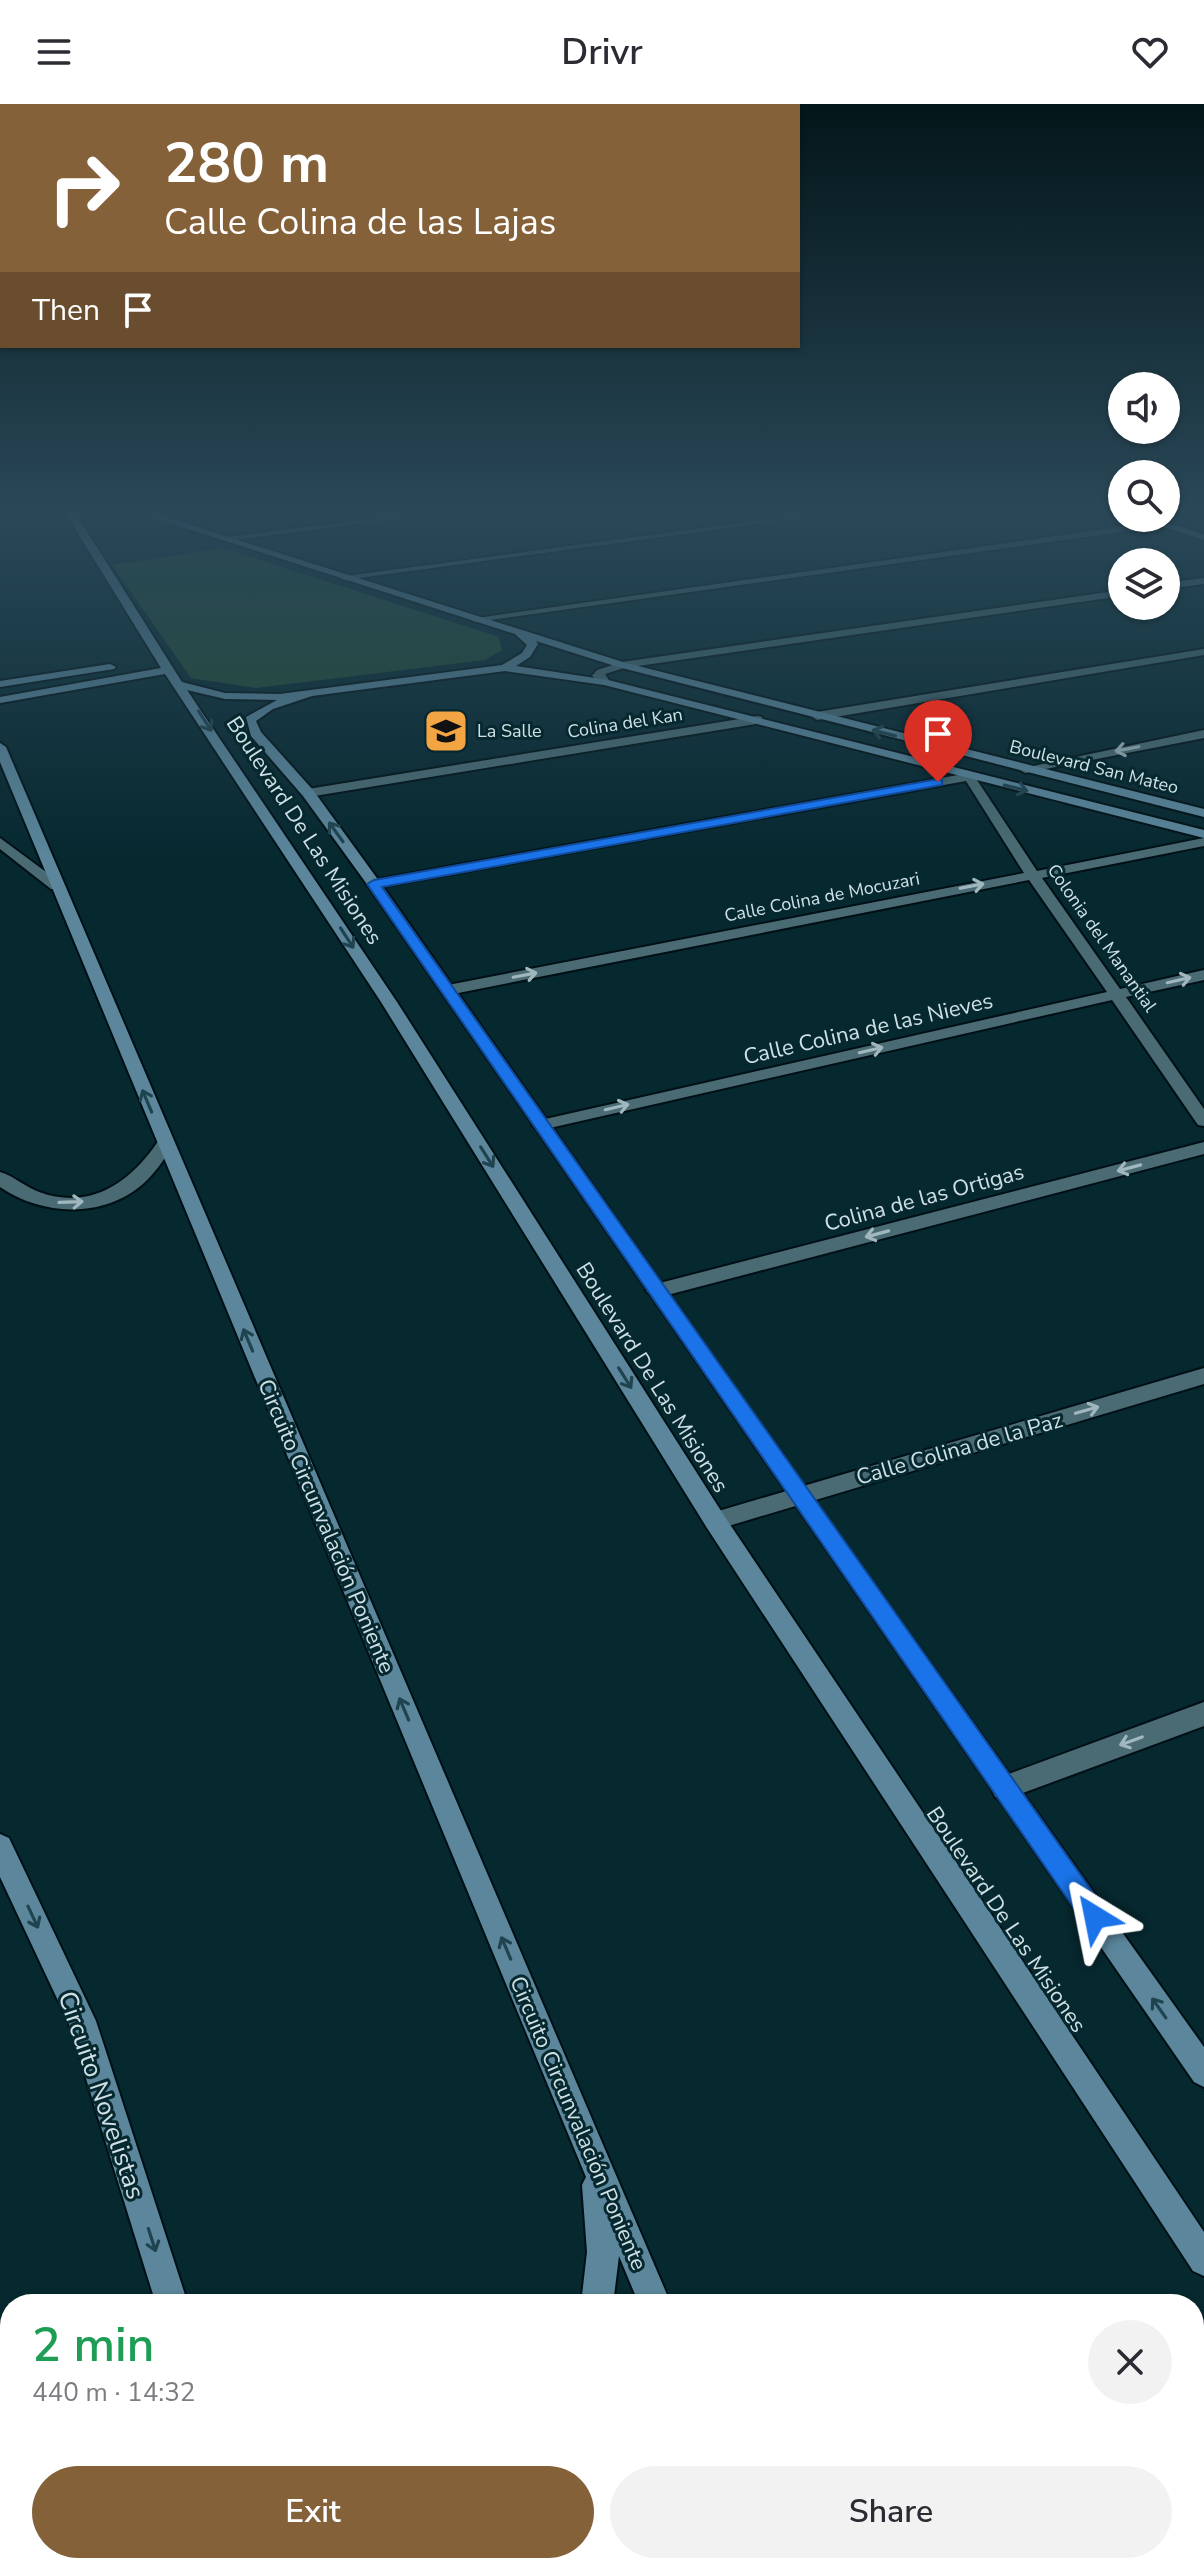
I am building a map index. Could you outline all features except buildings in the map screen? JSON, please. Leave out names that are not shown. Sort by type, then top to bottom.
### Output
[{"type":"street","name":"Boulevard De Las Misiones","points":[[144,629],[389,1002],[715,1521],[1204,2260]]},
{"type":"street","name":"Boulevard San Mateo","points":[[504,629],[622,665],[1204,813]]},
{"type":"street","points":[[604,682],[598,676],[601,672],[622,665],[870,629]]},
{"type":"street","points":[[505,668],[531,650],[533,644],[520,635]]},
{"type":"street","points":[[817,716],[1204,652]]},
{"type":"street","name":"Boulevard San Mateo","points":[[308,694],[505,668],[557,673],[758,720],[969,777],[1204,834]]},
{"type":"street","points":[[0,700],[171,671]]},
{"type":"street","points":[[0,684],[171,671],[201,692],[251,698],[308,694]]},
{"type":"street","name":"Boulevard De Las Misiones","points":[[308,694],[269,707],[250,720],[255,733],[308,793],[374,884],[1204,2072]]},
{"type":"street","name":"Colina del Kan","points":[[308,793],[758,720]]},
{"type":"street","points":[[1025,769],[1204,734]]},
{"type":"street","name":"Circuito Circunvalación Poniente","points":[[0,747],[651,2294]]},
{"type":"street","points":[[374,884],[969,777]]},
{"type":"street","name":"Colonia del Manantial","points":[[969,777],[1032,874],[1204,1121]]},
{"type":"street","points":[[0,788],[22,805]]},
{"type":"street","points":[[0,842],[56,886]]},
{"type":"street","name":"Calle Colina de Mocuzari","points":[[448,990],[1204,842]]},
{"type":"street","name":"Calle Colina de las Nieves","points":[[541,1125],[1204,975]]},
{"type":"street","points":[[0,1178],[35,1200],[68,1204],[97,1200],[130,1186],[149,1169],[165,1144]]},
{"type":"street","name":"Colina de las Ortigas","points":[[656,1291],[1204,1148]]},
{"type":"street","name":"Calle Colina de la Paz","points":[[715,1521],[1204,1376]]},
{"type":"street","points":[[1004,1788],[1204,1714]]},
{"type":"street","name":"Circuito Novelistas","points":[[0,1847],[82,2021],[169,2294]]},
{"type":"street","points":[[592,2153],[602,2226],[598,2294]]},
{"type":"green space","points":[[157,629],[475,629],[499,637],[502,650],[485,660],[256,688],[191,678]]},
{"type":"place","name":"La Salle","points":[[446,731]]},
{"type":"route","points":[[938,782],[374,884],[780,1470],[1095,1917]]}]
